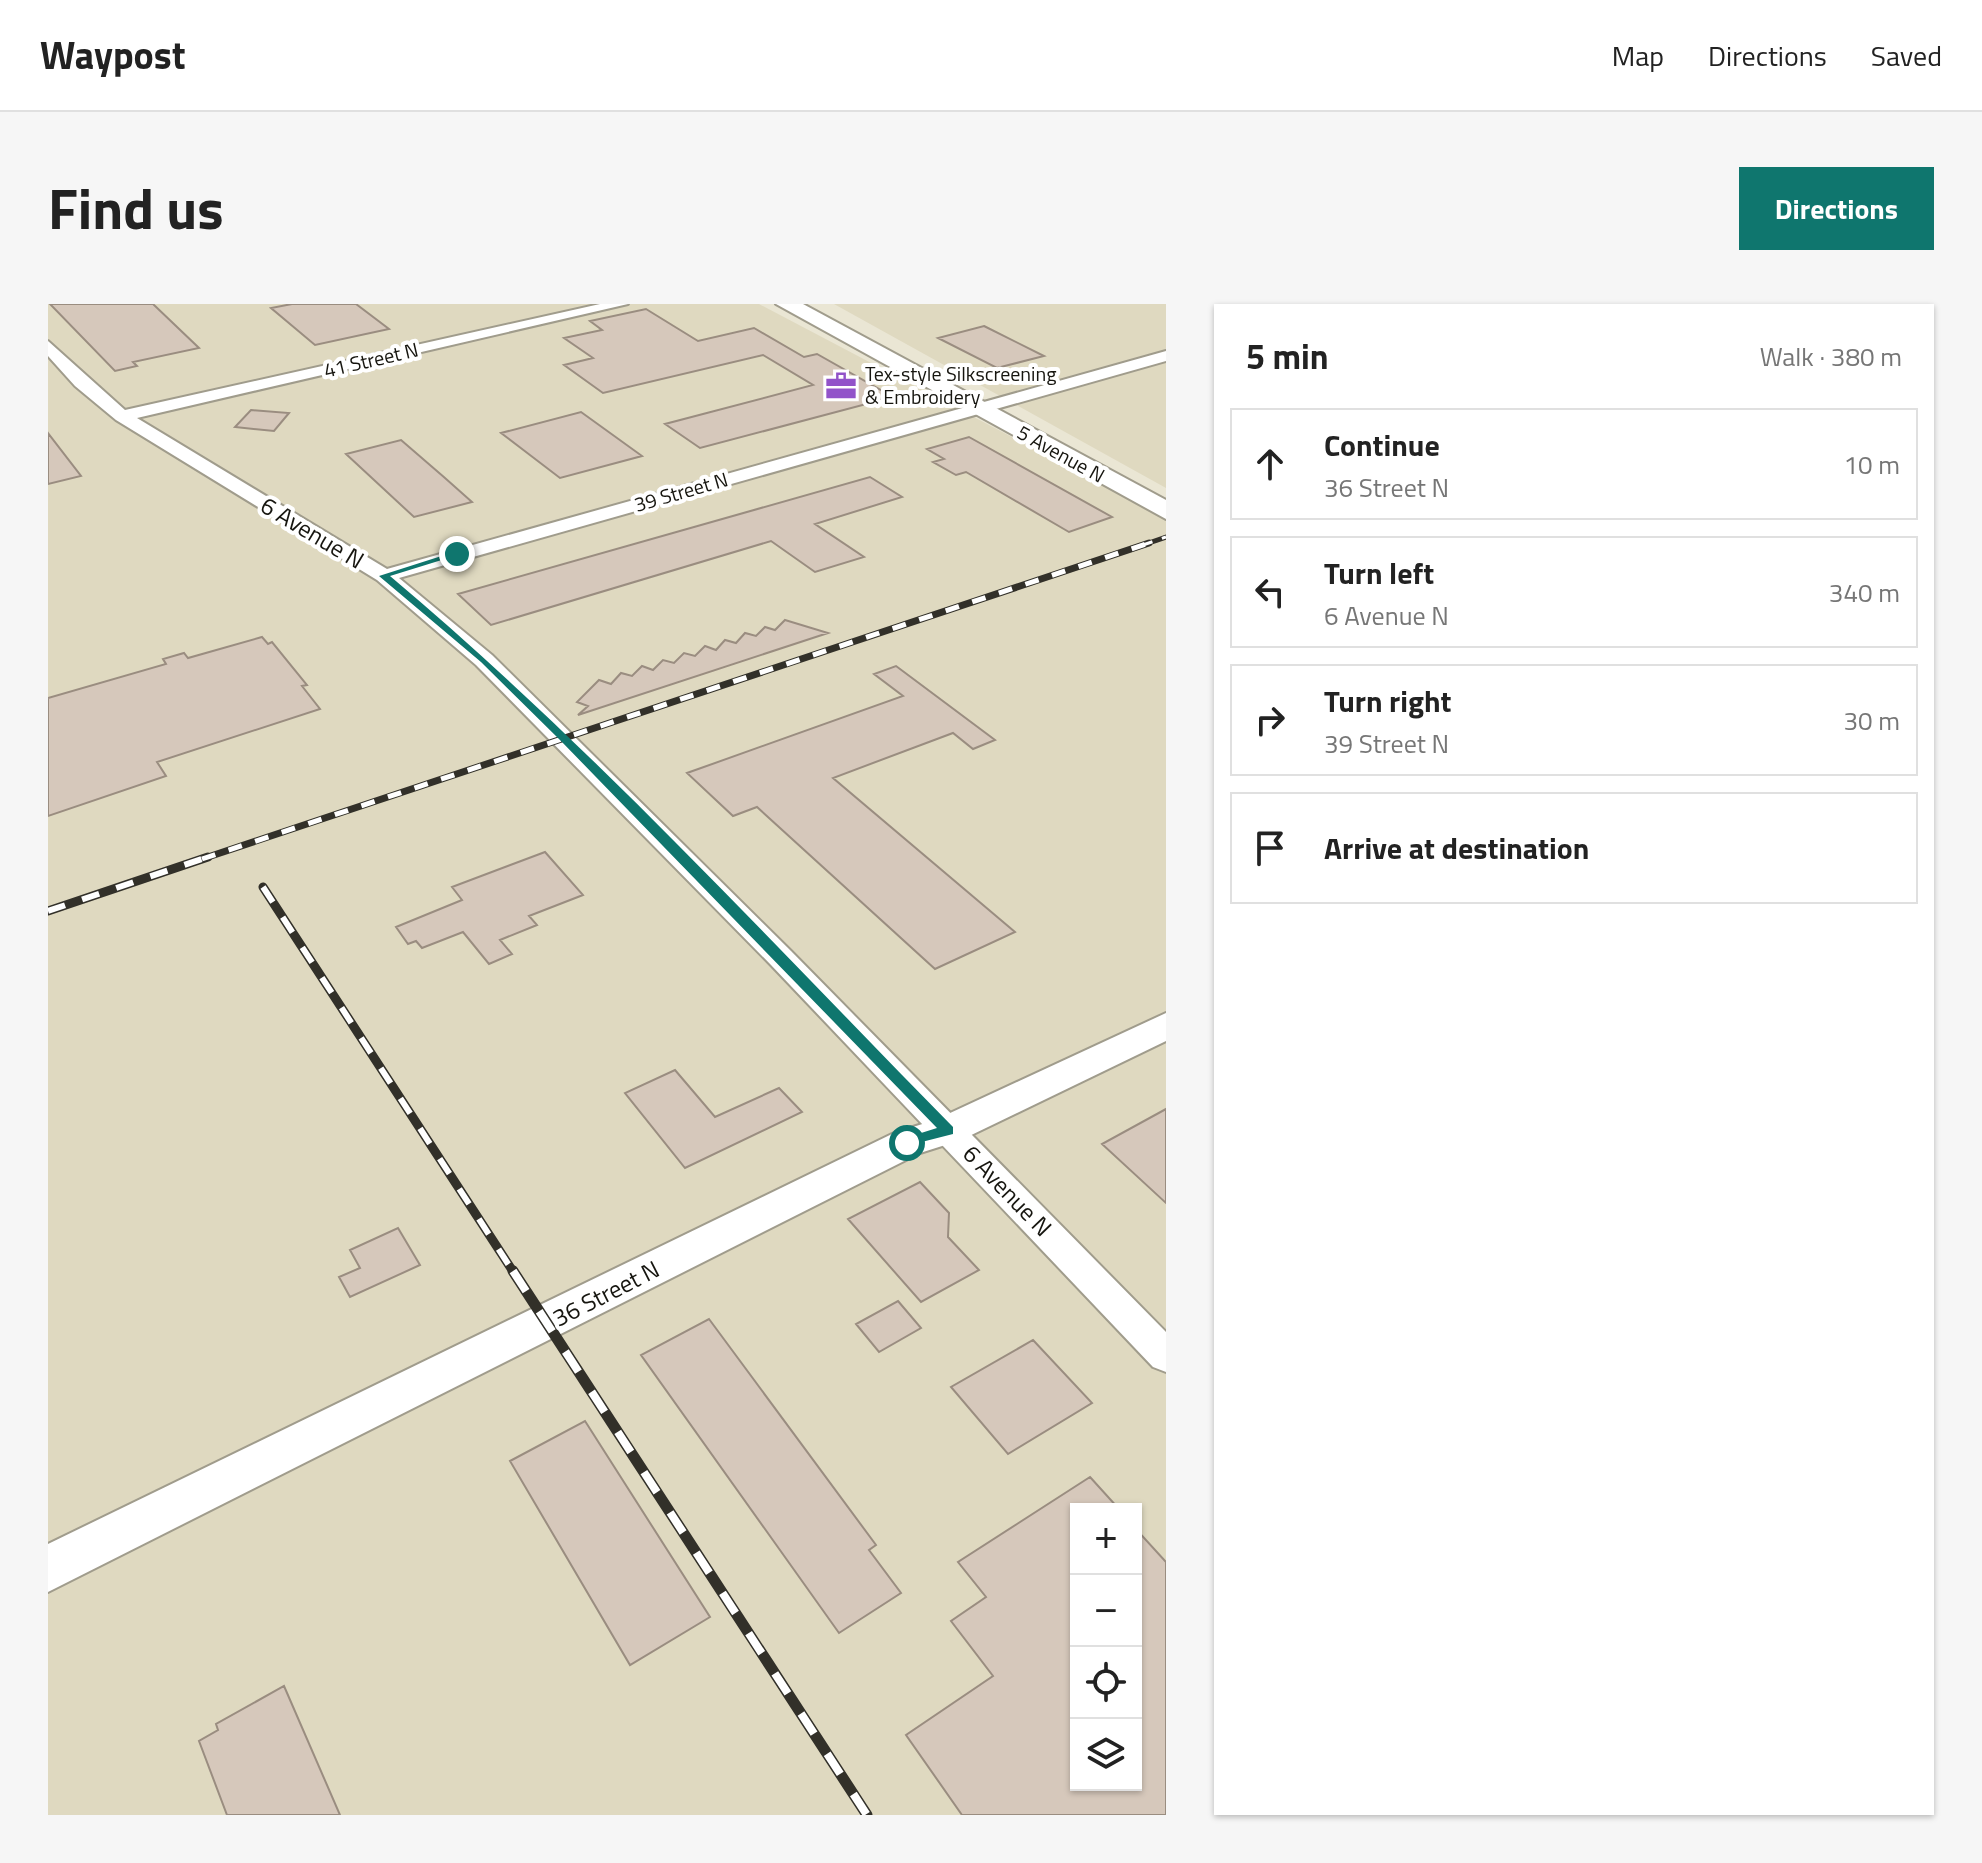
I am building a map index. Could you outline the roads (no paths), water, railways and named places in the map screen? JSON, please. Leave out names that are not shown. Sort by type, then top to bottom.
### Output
[{"type":"main road","name":"5 Avenue N","points":[[787,304],[1166,495]]},
{"type":"main road","name":"5 Avenue N","points":[[810,304],[1166,511]]},
{"type":"street","name":"41 Street N","points":[[122,416],[620,304]]},
{"type":"street","name":"6 Avenue N","points":[[48,346],[81,382],[122,416],[384,576],[484,660],[948,1130],[1166,1356]]},
{"type":"street","name":"39 Street N","points":[[384,576],[1166,356]]},
{"type":"street","name":"36 Street N","points":[[48,1569],[907,1143],[948,1130],[1166,1026]]},
{"type":"railway","points":[[1143,545],[1166,537]]},
{"type":"railway","points":[[202,859],[1149,543]]},
{"type":"railway","points":[[48,911],[208,857]]},
{"type":"railway","points":[[263,887],[514,1273]]},
{"type":"railway","points":[[513,1271],[867,1815]]},
{"type":"place","name":"Tex-style Silkscreening & Embroidery","points":[[841,386]]}]
